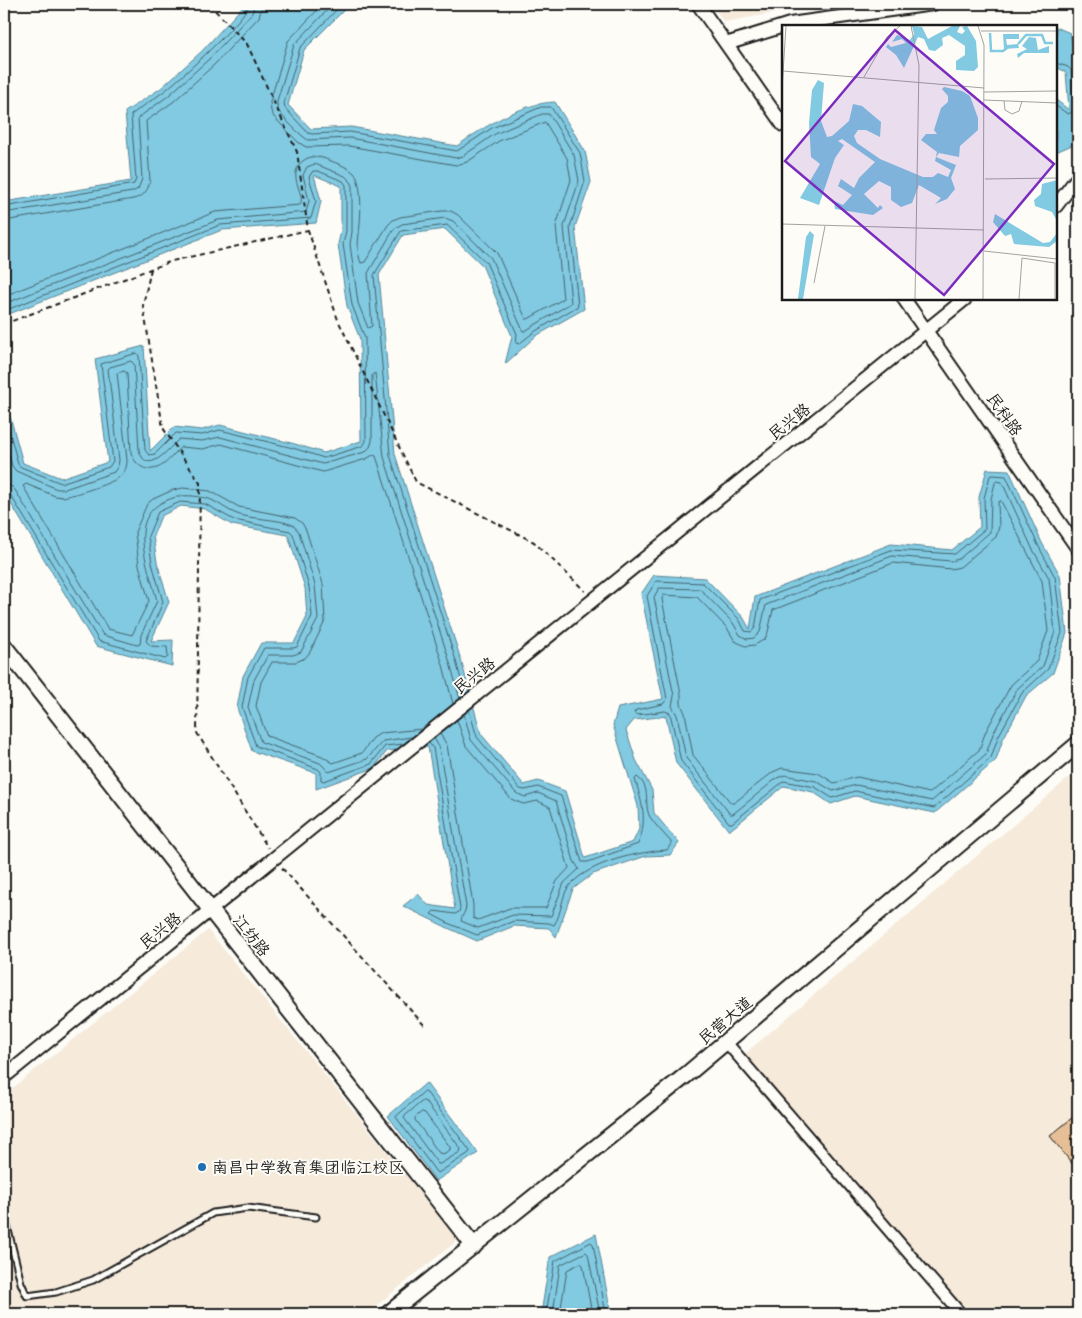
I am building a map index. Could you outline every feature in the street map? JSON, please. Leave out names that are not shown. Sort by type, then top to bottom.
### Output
[{"type":"main road","name":"江纺路","points":[[4,646],[474,1246]]},
{"type":"main road","name":"民营大道","points":[[388,1314],[726,1042],[1078,744]]},
{"type":"street","points":[[698,4],[782,124]]},
{"type":"street","points":[[787,25],[933,4]]},
{"type":"street","points":[[726,44],[782,26]]},
{"type":"street","points":[[1057,205],[1078,176]]},
{"type":"street","name":"民科路","points":[[905,300],[1078,549]]},
{"type":"street","name":"民兴路","points":[[4,1078],[965,300]]},
{"type":"street","points":[[726,1042],[961,1314]]},
{"type":"lane","points":[[4,1214],[21,1283],[27,1296],[56,1292],[93,1280],[213,1213],[248,1208],[316,1217]]},
{"type":"path","points":[[210,4],[247,44],[297,152],[308,230],[338,320],[416,482],[534,542],[593,600]]},
{"type":"path","points":[[4,324],[172,261],[308,230]]},
{"type":"path","points":[[151,269],[143,305],[163,428],[200,483],[197,733],[274,859],[425,1026]]},
{"type":"shaded area","points":[[711,4],[824,4],[724,22]]},
{"type":"shaded area","points":[[1078,770],[1078,1314],[958,1314],[740,1058]]},
{"type":"shaded area","name":"南昌中学教育集团临江校区","points":[[208,930],[458,1240],[366,1314],[4,1314],[4,1095]]},
{"type":"water","points":[[245,4],[350,4],[304,50],[288,105],[311,129],[351,127],[457,146],[479,131],[516,111],[542,103],[555,102],[585,151],[591,182],[575,227],[584,309],[536,336],[505,364],[512,336],[482,265],[445,229],[403,235],[379,275],[395,454],[461,660],[481,734],[524,785],[538,781],[565,791],[585,858],[633,842],[639,829],[638,806],[613,725],[618,708],[663,699],[641,594],[654,575],[705,578],[743,617],[750,629],[755,597],[891,544],[952,550],[980,527],[979,497],[987,469],[1009,470],[1042,543],[1060,575],[1067,633],[1053,673],[1026,696],[1003,739],[996,760],[935,813],[855,796],[831,804],[813,792],[784,786],[729,831],[676,763],[666,716],[634,720],[626,730],[636,760],[652,790],[654,813],[679,843],[670,855],[646,856],[593,874],[573,889],[556,937],[549,928],[514,926],[477,941],[403,906],[418,894],[428,905],[455,909],[428,747],[387,751],[374,768],[316,789],[316,773],[252,751],[237,708],[243,676],[261,643],[294,643],[307,617],[305,588],[288,535],[232,525],[205,509],[181,506],[161,516],[153,536],[157,562],[169,602],[151,641],[173,640],[172,666],[96,646],[4,492],[4,404],[6,402],[23,463],[61,478],[108,462],[95,359],[144,346],[150,451],[174,427],[202,430],[220,425],[324,453],[361,441],[360,339],[347,306],[338,244],[341,231],[341,186],[314,175],[321,201],[316,223],[222,230],[4,316],[4,202],[131,181],[125,112],[161,88],[202,51]]},
{"type":"water","points":[[1057,27],[1070,33],[1078,63],[1078,144],[1057,152],[1057,101],[1069,110],[1066,72],[1057,68]]},
{"type":"water","points":[[426,1083],[478,1153],[436,1181],[388,1116]]},
{"type":"water","points":[[596,1234],[611,1314],[541,1314],[550,1257]]},
{"type":"building","points":[[1078,1113],[1078,1171],[1050,1136]]},
{"type":"place","name":"南昌中学教育集团临江校区","points":[[202,1167]]}]
